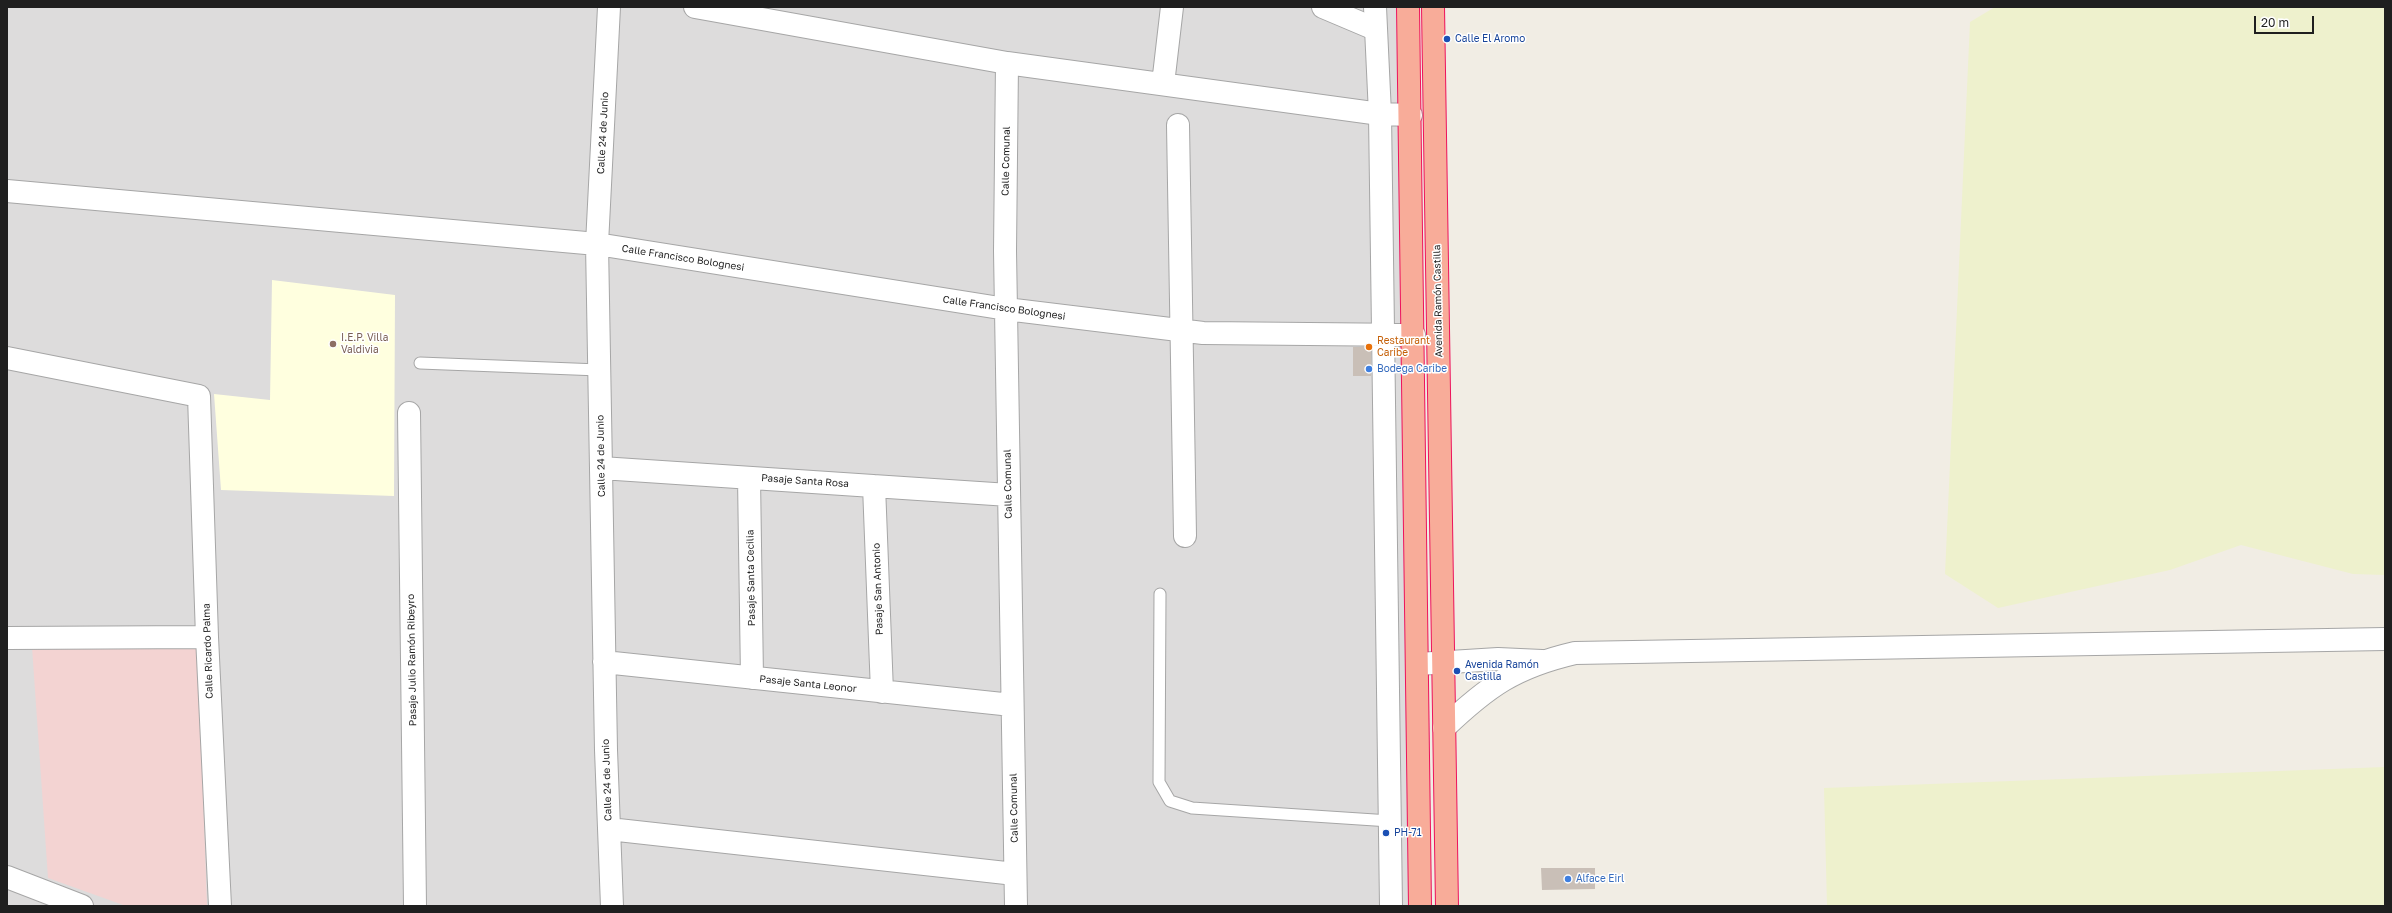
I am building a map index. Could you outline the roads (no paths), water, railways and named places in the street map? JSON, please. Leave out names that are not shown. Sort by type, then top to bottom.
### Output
[{"type":"highway","points":[[1408,7],[1414,335],[1420,906]]},
{"type":"highway","name":"Avenida Ramón Castilla","points":[[1433,7],[1447,906]]},
{"type":"street","name":"Calle 24 de Junio","points":[[609,7],[597,244],[604,662],[612,906]]},
{"type":"street","points":[[696,7],[1007,63],[1380,114],[1411,115]]},
{"type":"street","points":[[1163,84],[1172,7]]},
{"type":"street","points":[[1323,7],[1375,30]]},
{"type":"street","points":[[1375,7],[1380,114],[1391,906]]},
{"type":"street","name":"Calle Comunal","points":[[1007,63],[1006,310],[1016,906]]},
{"type":"street","points":[[1178,125],[1184,536]]},
{"type":"street","name":"Calle Francisco Bolognesi","points":[[7,191],[597,244],[1006,310],[1203,333],[1414,335]]},
{"type":"street","name":"Calle Ricardo Palma","points":[[7,358],[199,396],[207,637],[220,906]]},
{"type":"street","name":"Pasaje Julio Ramón Ribeyro","points":[[409,413],[415,906]]},
{"type":"street","name":"Pasaje Santa Rosa","points":[[601,468],[1009,495]]},
{"type":"street","name":"Pasaje Santa Cecilia","points":[[749,478],[752,678]]},
{"type":"street","name":"Pasaje San Antonio","points":[[874,486],[882,692]]},
{"type":"street","points":[[1386,556],[1416,556]]},
{"type":"street","points":[[7,638],[207,637]]},
{"type":"street","points":[[1418,664],[1498,659],[1542,660],[1575,653],[2385,639]]},
{"type":"street","points":[[1444,728],[1474,700],[1499,682],[1542,660]]},
{"type":"street","name":"Pasaje Santa Leonor","points":[[604,662],[1012,705]]},
{"type":"street","points":[[1390,821],[1419,821]]},
{"type":"street","points":[[609,829],[1015,874]]},
{"type":"street","points":[[7,877],[82,906]]},
{"type":"lane","points":[[420,364],[599,370]]},
{"type":"lane","points":[[1160,594],[1159,782],[1170,801],[1192,808],[1390,821]]},
{"type":"place","name":"Calle El Aromo","points":[[1447,39]]},
{"type":"place","name":"I.E.P. Villa Valdivia","points":[[333,344]]},
{"type":"place","name":"Restaurant Caribe","points":[[1369,347]]},
{"type":"place","name":"Bodega Caribe","points":[[1369,369]]},
{"type":"place","name":"Avenida Ramón Castilla","points":[[1457,671]]},
{"type":"place","name":"PH-71","points":[[1386,833]]},
{"type":"place","name":"Alface Eirl","points":[[1568,879]]}]
